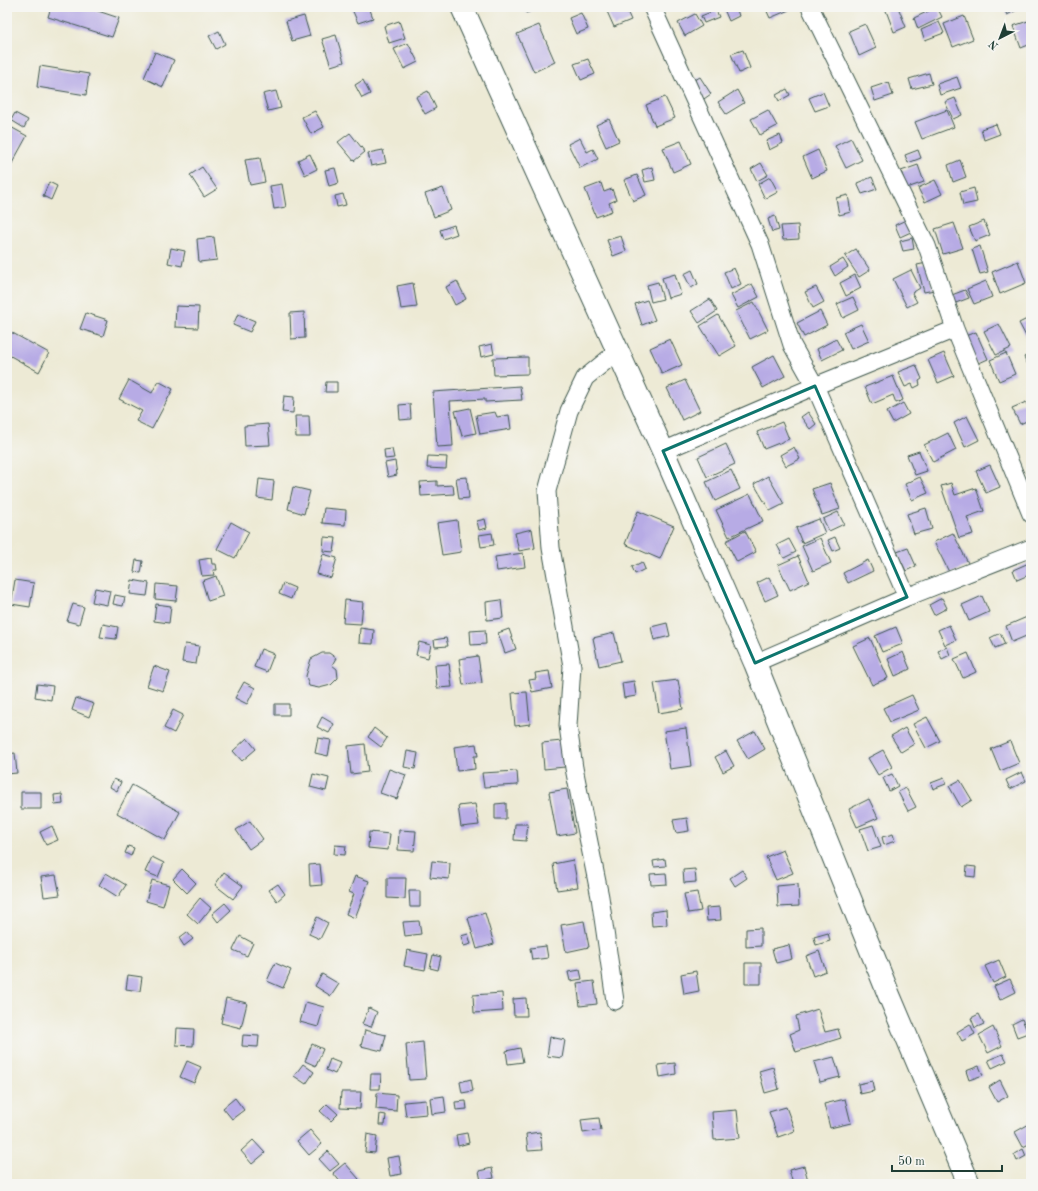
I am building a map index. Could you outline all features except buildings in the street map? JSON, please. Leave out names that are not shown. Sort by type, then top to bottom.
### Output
[{"type":"main road","points":[[462,7],[618,352],[755,663],[888,995],[969,1184]]},
{"type":"street","points":[[652,7],[760,244],[792,344],[815,386],[907,597]]},
{"type":"street","points":[[810,7],[927,246],[955,329],[1031,514]]},
{"type":"street","points":[[662,451],[955,329]]},
{"type":"street","points":[[615,1001],[600,897],[574,768],[568,726],[572,666],[551,548],[547,491],[569,411],[584,378],[618,352]]},
{"type":"street","points":[[755,663],[907,597],[1031,548]]},
{"type":"highlighted area","points":[[815,386],[907,597],[755,663],[663,451]]}]
